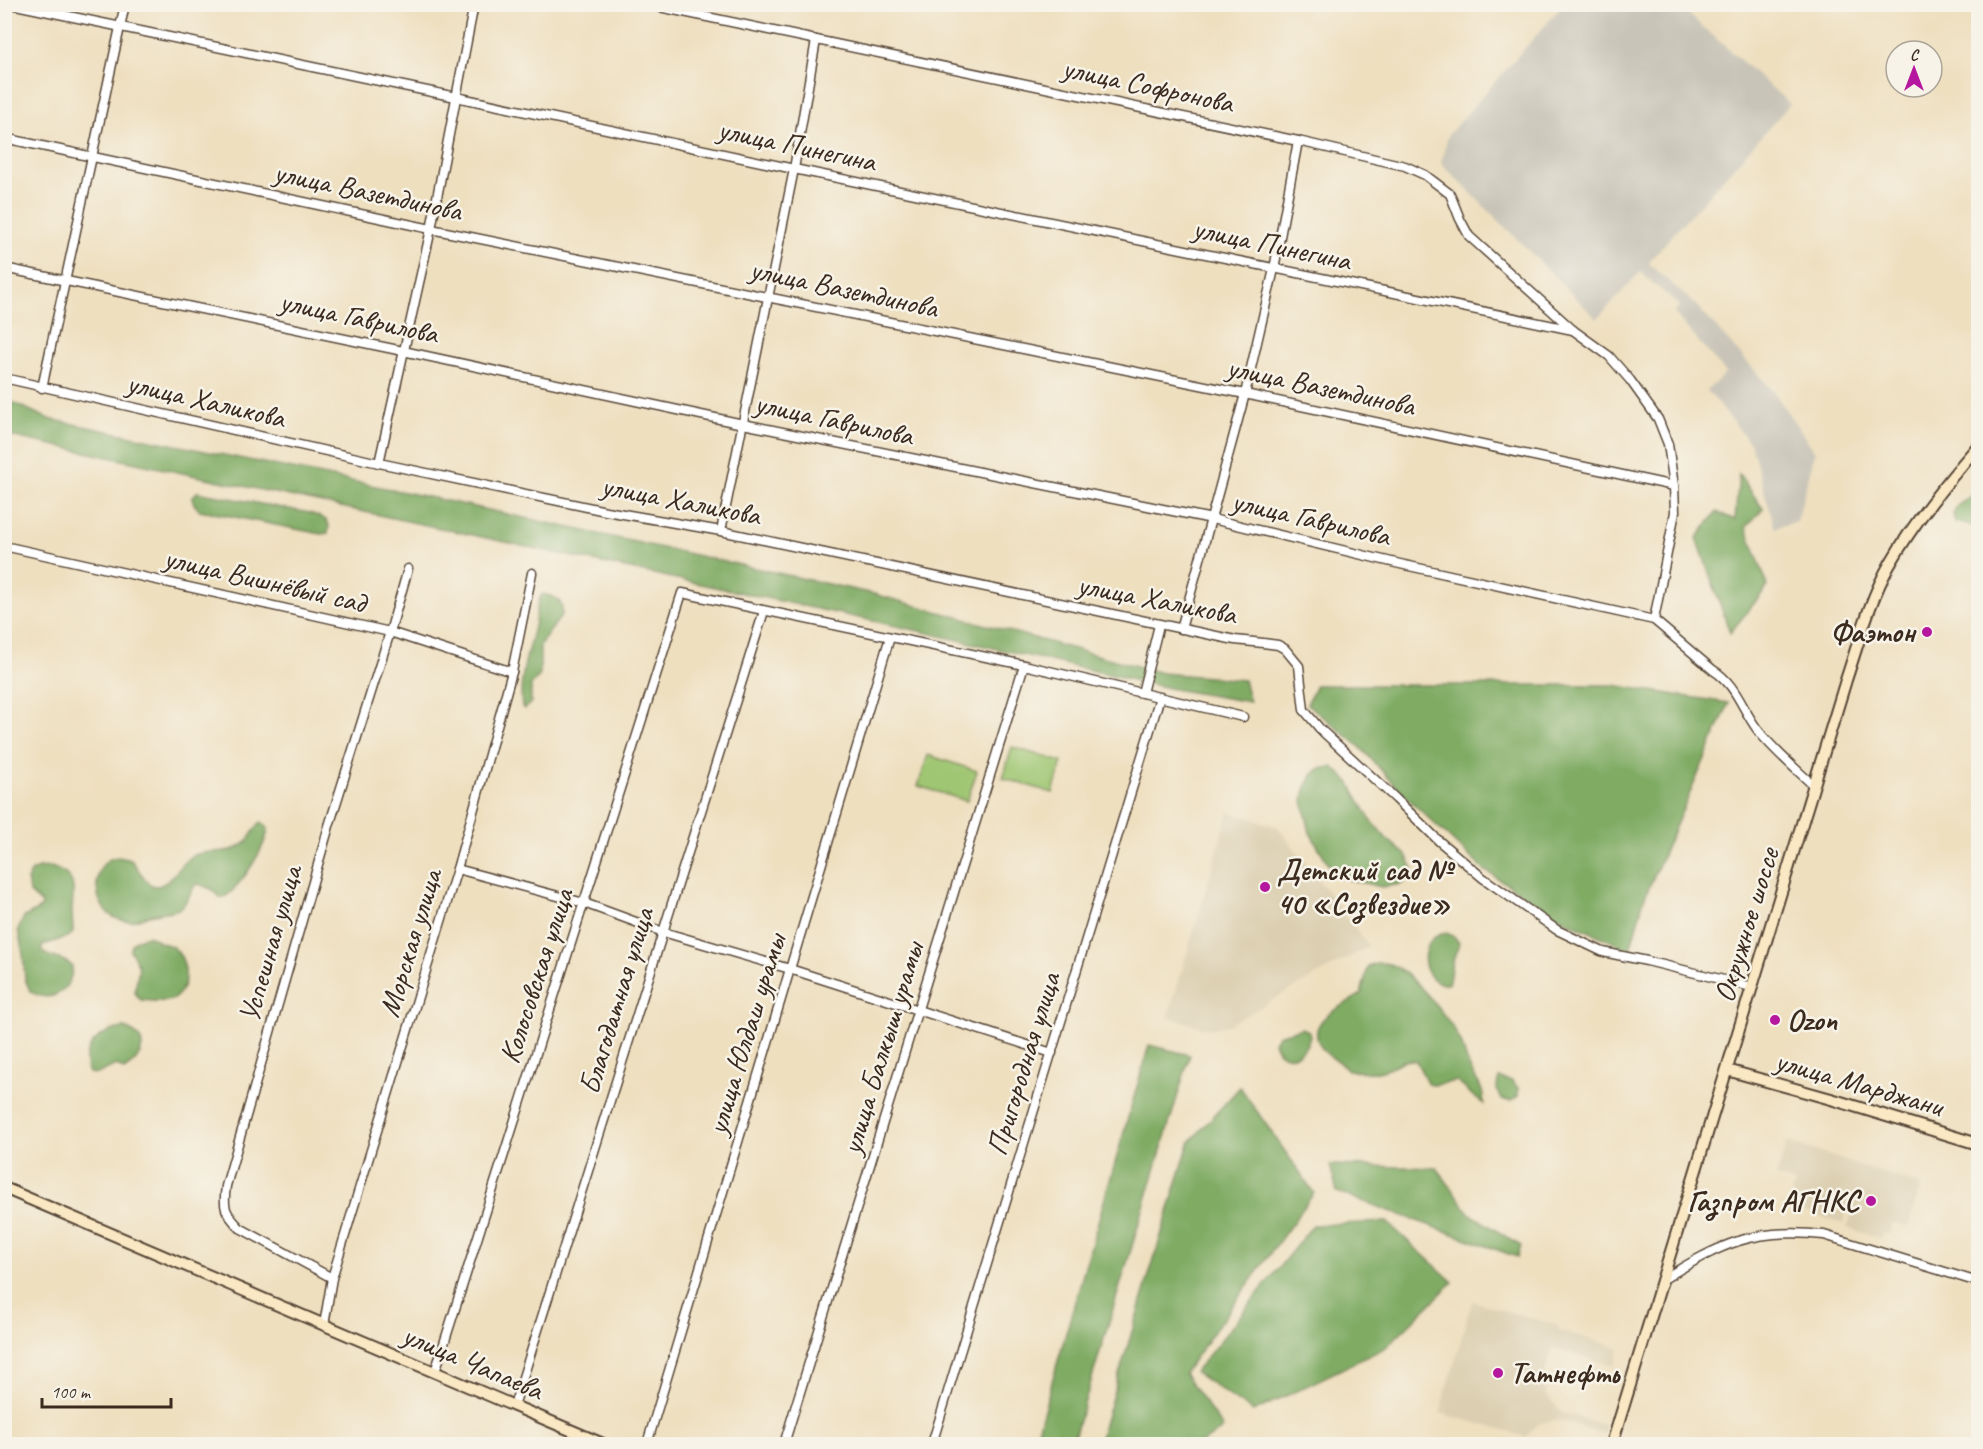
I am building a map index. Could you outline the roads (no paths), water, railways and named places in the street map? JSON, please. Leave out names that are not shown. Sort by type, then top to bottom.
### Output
[{"type":"street","name":"улица Пинегина","points":[[11,4],[1573,330]]},
{"type":"street","points":[[42,388],[125,4]]},
{"type":"street","points":[[379,464],[431,229],[474,4]]},
{"type":"street","name":"улица Софронова","points":[[645,4],[1298,141],[1405,166],[1425,175],[1450,194],[1469,236],[1573,330],[1609,356],[1630,380],[1658,419],[1668,444],[1675,512],[1654,620]]},
{"type":"street","points":[[721,531],[794,169],[816,40]]},
{"type":"street","name":"улица Вазетдинова","points":[[4,138],[431,229],[1245,394],[1674,486]]},
{"type":"street","points":[[1181,629],[1245,394],[1274,269],[1298,141]]},
{"type":"street","name":"улица Гаврилова","points":[[4,268],[743,424],[1212,519],[1400,564],[1654,620]]},
{"type":"street","name":"улица Халикова","points":[[4,378],[379,464],[606,511],[721,531],[1159,625],[1235,640],[1271,644],[1285,649],[1299,666],[1304,710],[1321,730],[1439,841],[1483,878],[1557,930],[1603,952],[1752,987]]},
{"type":"street","name":"Окружное шоссе","points":[[1612,1444],[1864,627],[1889,565],[1917,524],[1978,446]]},
{"type":"street","name":"улица Вишнёвый сад","points":[[4,546],[390,632],[512,672]]},
{"type":"street","name":"Успешная улица","points":[[332,1278],[240,1228],[228,1216],[224,1204],[226,1186],[326,837],[408,569]]},
{"type":"street","name":"Морская улица","points":[[324,1325],[332,1278],[458,869],[512,672],[532,573]]},
{"type":"street","name":"Колосовская улица","points":[[435,1372],[682,593],[764,611]]},
{"type":"street","points":[[764,611],[1024,665],[1243,717]]},
{"type":"street","name":"Благодатная улица","points":[[514,1406],[764,611]]},
{"type":"street","points":[[1654,620],[1722,676],[1736,693],[1759,732],[1814,786]]},
{"type":"street","points":[[1142,693],[1159,625]]},
{"type":"street","name":"улица Юлдаш урамы","points":[[647,1444],[890,637]]},
{"type":"street","name":"улица Балкыш урамы","points":[[784,1444],[1024,665]]},
{"type":"street","name":"Пригородная улица","points":[[932,1444],[1160,698]]},
{"type":"street","points":[[458,869],[584,903],[663,932],[790,969],[1052,1053]]},
{"type":"street","name":"улица Марджани","points":[[1727,1070],[1978,1144]]},
{"type":"street","name":"улица Чапаева","points":[[4,1188],[603,1444]]},
{"type":"street","points":[[1662,1280],[1718,1247],[1773,1233],[1799,1232],[1824,1235],[1978,1282]]},
{"type":"place","name":"Фаэтон","points":[[1927,632]]},
{"type":"place","name":"Детский сад № 40 «Созвездие»","points":[[1265,887]]},
{"type":"place","name":"Ozon","points":[[1775,1020]]},
{"type":"place","name":"Газпром АГНКС","points":[[1871,1201]]},
{"type":"place","name":"Татнефть","points":[[1498,1373]]}]
